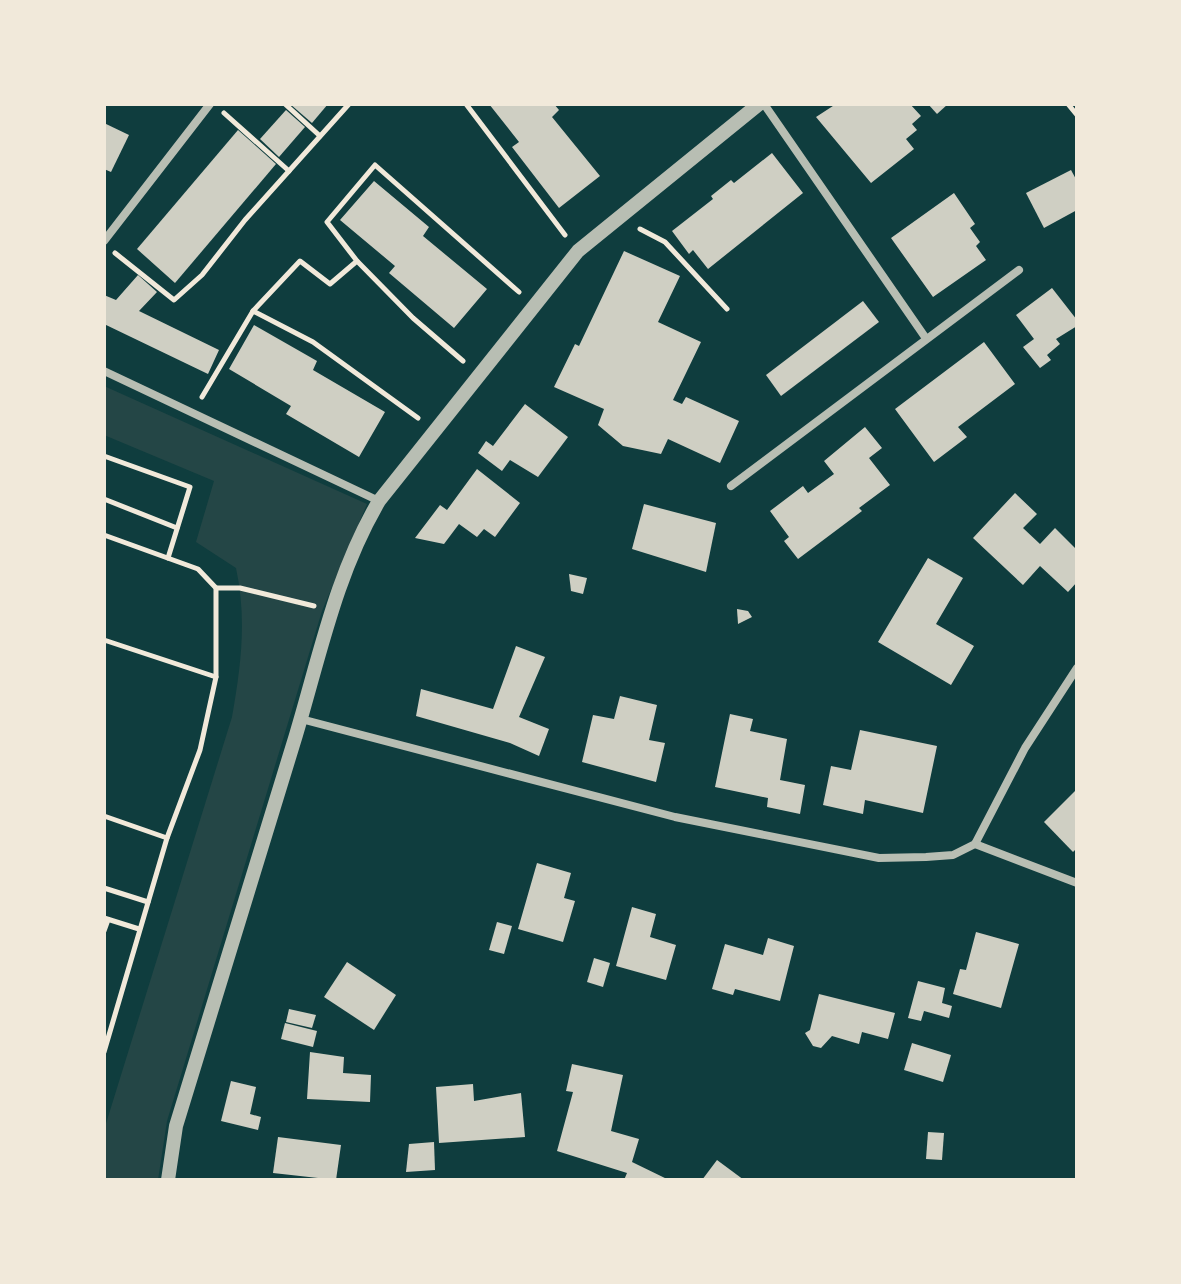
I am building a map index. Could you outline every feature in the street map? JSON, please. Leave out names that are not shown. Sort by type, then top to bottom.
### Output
[{"type":"street","points":[[104,242],[212,104]]},
{"type":"street","points":[[168,1180],[176,1126],[301,719],[330,610],[359,535],[379,501],[578,251],[761,104],[925,337]]},
{"type":"street","points":[[731,486],[925,337],[1019,270]]},
{"type":"street","points":[[104,371],[379,501]]},
{"type":"street","points":[[301,719],[675,817],[879,858],[953,855],[975,844],[1025,748],[1077,668]]},
{"type":"street","points":[[975,844],[1077,883]]},
{"type":"path","points":[[212,104],[289,171]]},
{"type":"path","points":[[285,104],[320,136]]},
{"type":"path","points":[[104,242],[174,300],[202,275],[349,104]]},
{"type":"path","points":[[466,104],[578,251]]},
{"type":"path","points":[[1068,104],[1077,115]]},
{"type":"path","points":[[480,375],[413,318],[357,261],[327,222],[375,165],[535,306]]},
{"type":"path","points":[[635,226],[665,242],[727,309]]},
{"type":"path","points":[[193,413],[253,311],[300,261],[330,284],[357,261]]},
{"type":"path","points":[[253,311],[313,342],[435,430]]},
{"type":"path","points":[[104,456],[190,487],[168,558]]},
{"type":"path","points":[[104,499],[177,528]]},
{"type":"path","points":[[104,535],[198,569],[216,588],[216,677],[200,750],[167,838],[104,1052]]},
{"type":"path","points":[[216,588],[240,588],[330,610]]},
{"type":"path","points":[[104,640],[216,677]]},
{"type":"path","points":[[104,816],[167,838]]},
{"type":"path","points":[[104,888],[148,902]]},
{"type":"path","points":[[104,931],[106,919],[139,929]]},
{"type":"shaded area","points":[[104,386],[367,504],[322,611],[167,1121],[158,1180],[104,1180],[104,1130],[232,717],[240,661],[241,606],[236,568],[196,542],[214,481],[104,435]]},
{"type":"building","points":[[290,104],[328,104],[312,123]]},
{"type":"building","points":[[489,104],[554,104],[559,110],[552,117],[600,176],[559,208],[512,147],[519,142]]},
{"type":"building","points":[[836,104],[910,104],[921,116],[912,124],[917,130],[906,139],[914,149],[871,183],[816,117]]},
{"type":"building","points":[[928,104],[948,104],[937,114]]},
{"type":"building","points":[[286,110],[305,127],[279,157],[260,139]]},
{"type":"building","points":[[104,123],[129,135],[111,172],[104,169]]},
{"type":"building","points":[[238,130],[276,164],[175,283],[137,249]]},
{"type":"building","points":[[772,153],[803,193],[708,269],[693,250],[689,254],[672,231],[713,199],[711,196],[731,180],[734,183]]},
{"type":"building","points":[[1071,170],[1077,181],[1077,210],[1044,228],[1026,193]]},
{"type":"building","points":[[374,181],[429,227],[423,236],[487,289],[454,328],[389,273],[395,266],[340,220]]},
{"type":"building","points":[[954,193],[975,224],[970,228],[980,242],[976,246],[986,260],[933,297],[891,238]]},
{"type":"building","points":[[624,251],[680,276],[658,322],[701,342],[673,400],[682,404],[686,397],[739,421],[720,463],[668,439],[661,454],[623,446],[598,425],[604,409],[554,387],[575,344],[579,346]]},
{"type":"building","points":[[138,275],[157,292],[139,311],[219,350],[208,374],[104,324],[104,295],[116,300]]},
{"type":"building","points":[[1052,288],[1077,320],[1077,326],[1056,339],[1060,344],[1047,355],[1051,360],[1040,368],[1023,347],[1034,339],[1016,315]]},
{"type":"building","points":[[863,301],[879,322],[781,396],[766,375]]},
{"type":"building","points":[[254,325],[317,361],[313,370],[385,412],[359,457],[286,414],[291,406],[229,369]]},
{"type":"building","points":[[984,342],[1015,384],[958,427],[967,437],[934,462],[895,409]]},
{"type":"building","points":[[525,404],[568,437],[538,477],[510,460],[502,471],[478,453],[486,441],[493,446]]},
{"type":"building","points":[[865,427],[882,448],[869,458],[890,485],[859,508],[862,511],[798,559],[784,541],[789,537],[770,511],[803,486],[808,493],[834,474],[824,461]]},
{"type":"building","points":[[477,469],[520,503],[495,537],[484,529],[477,537],[459,524],[444,544],[415,538],[440,505],[447,510]]},
{"type":"building","points":[[1015,493],[1037,514],[1023,528],[1040,544],[1055,528],[1076,549],[1077,582],[1068,592],[1040,566],[1023,585],[973,538]]},
{"type":"building","points":[[644,504],[716,523],[706,572],[632,549]]},
{"type":"building","points":[[928,558],[963,578],[936,624],[974,646],[951,685],[878,642]]},
{"type":"building","points":[[569,574],[587,578],[583,594],[571,591]]},
{"type":"building","points":[[737,609],[748,611],[752,617],[738,624]]},
{"type":"building","points":[[516,646],[545,657],[519,717],[549,729],[539,756],[510,743],[416,716],[421,689],[493,709]]},
{"type":"building","points":[[620,696],[657,705],[649,740],[665,743],[656,782],[582,762],[593,715],[614,719]]},
{"type":"building","points":[[730,714],[753,719],[750,731],[787,739],[780,780],[805,785],[800,814],[767,807],[768,798],[715,787]]},
{"type":"building","points":[[860,730],[937,746],[923,813],[865,800],[863,814],[823,805],[831,766],[851,770]]},
{"type":"building","points":[[1075,791],[1077,848],[1073,852],[1044,822]]},
{"type":"building","points":[[537,863],[571,873],[564,898],[575,901],[563,942],[518,929]]},
{"type":"building","points":[[632,907],[656,914],[650,937],[676,945],[666,980],[616,966]]},
{"type":"building","points":[[497,922],[512,926],[504,954],[489,950]]},
{"type":"building","points":[[976,932],[1019,944],[1001,1008],[953,994],[960,969],[966,970]]},
{"type":"building","points":[[768,938],[794,946],[780,1001],[735,989],[733,995],[712,989],[725,944],[763,955]]},
{"type":"building","points":[[594,958],[610,963],[603,987],[587,982]]},
{"type":"building","points":[[347,962],[396,995],[374,1030],[324,997]]},
{"type":"building","points":[[918,981],[945,988],[942,1003],[952,1006],[949,1018],[924,1011],[921,1021],[908,1018]]},
{"type":"building","points":[[819,994],[895,1013],[888,1039],[862,1032],[859,1044],[832,1036],[821,1048],[813,1046],[805,1033],[810,1030]]},
{"type":"building","points":[[289,1009],[316,1015],[312,1028],[286,1022]]},
{"type":"building","points":[[285,1023],[317,1031],[313,1047],[281,1039]]},
{"type":"building","points":[[912,1043],[951,1055],[943,1082],[904,1070]]},
{"type":"building","points":[[310,1052],[344,1057],[343,1073],[371,1075],[370,1102],[307,1099]]},
{"type":"building","points":[[572,1064],[623,1075],[611,1131],[639,1139],[632,1162],[669,1180],[624,1180],[627,1173],[557,1151],[573,1092],[566,1091]]},
{"type":"building","points":[[231,1081],[256,1087],[250,1114],[261,1117],[258,1130],[221,1121]]},
{"type":"building","points":[[473,1084],[474,1101],[521,1093],[525,1137],[439,1143],[436,1087]]},
{"type":"building","points":[[928,1132],[944,1133],[942,1160],[926,1159]]},
{"type":"building","points":[[278,1137],[341,1145],[336,1180],[273,1173]]},
{"type":"building","points":[[434,1142],[435,1170],[406,1172],[409,1144]]},
{"type":"building","points":[[717,1160],[744,1180],[702,1180]]}]
